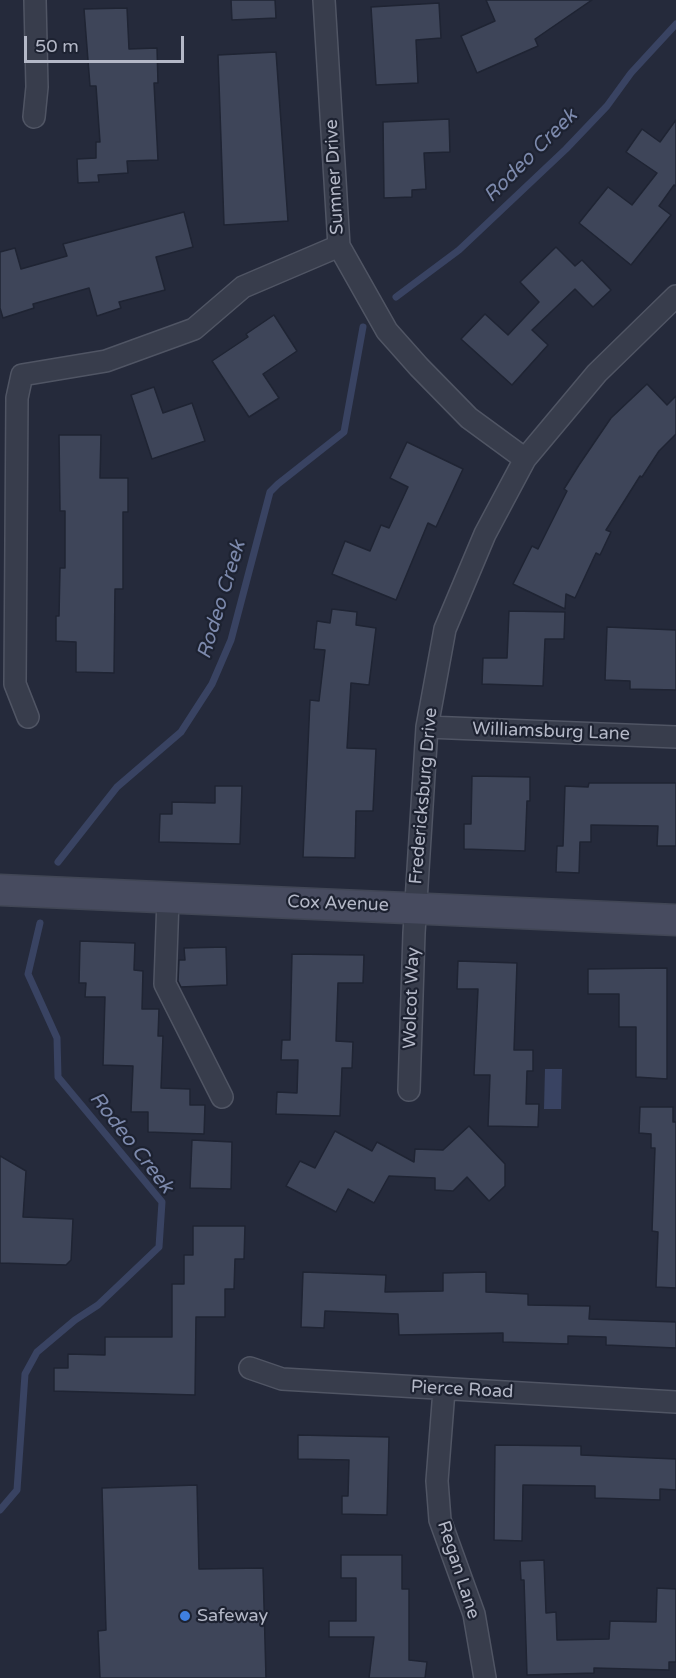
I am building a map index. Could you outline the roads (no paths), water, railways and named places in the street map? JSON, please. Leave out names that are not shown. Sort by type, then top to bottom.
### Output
[{"type":"main road","name":"Cox Avenue","points":[[0,890],[676,920]]},
{"type":"street","points":[[34,117],[37,87],[35,0]]},
{"type":"street","name":"Sumner Drive","points":[[324,0],[339,246],[387,331],[406,353],[469,418],[525,459]]},
{"type":"street","points":[[28,717],[15,684],[17,398],[22,375],[106,361],[194,329],[243,287],[339,246]]},
{"type":"street","name":"Fredericksburg Drive","points":[[415,907],[427,727],[446,629],[485,534],[525,459],[597,373],[676,296]]},
{"type":"street","name":"Williamsburg Lane","points":[[427,727],[676,737]]},
{"type":"street","points":[[168,899],[165,984],[222,1097]]},
{"type":"street","name":"Wolcot Way","points":[[409,1090],[415,907]]},
{"type":"street","name":"Pierce Road","points":[[250,1368],[282,1379],[676,1402]]},
{"type":"street","name":"Regan Lane","points":[[444,1390],[437,1481],[440,1520],[474,1614],[485,1678]]},
{"type":"water","points":[[545,1069],[562,1069],[561,1109],[544,1109]]},
{"type":"waterway","name":"Rodeo Creek","points":[[396,297],[459,250],[566,149],[607,106],[631,73],[676,24]]},
{"type":"waterway","name":"Rodeo Creek","points":[[58,862],[117,787],[181,732],[212,684],[231,640],[270,492],[344,432],[363,327]]},
{"type":"waterway","name":"Rodeo Creek","points":[[0,1510],[17,1490],[25,1374],[37,1352],[75,1320],[98,1305],[159,1247],[162,1202],[58,1077],[57,1038],[28,974],[40,923]]},
{"type":"place","name":"Safeway","points":[[185,1616]]}]
